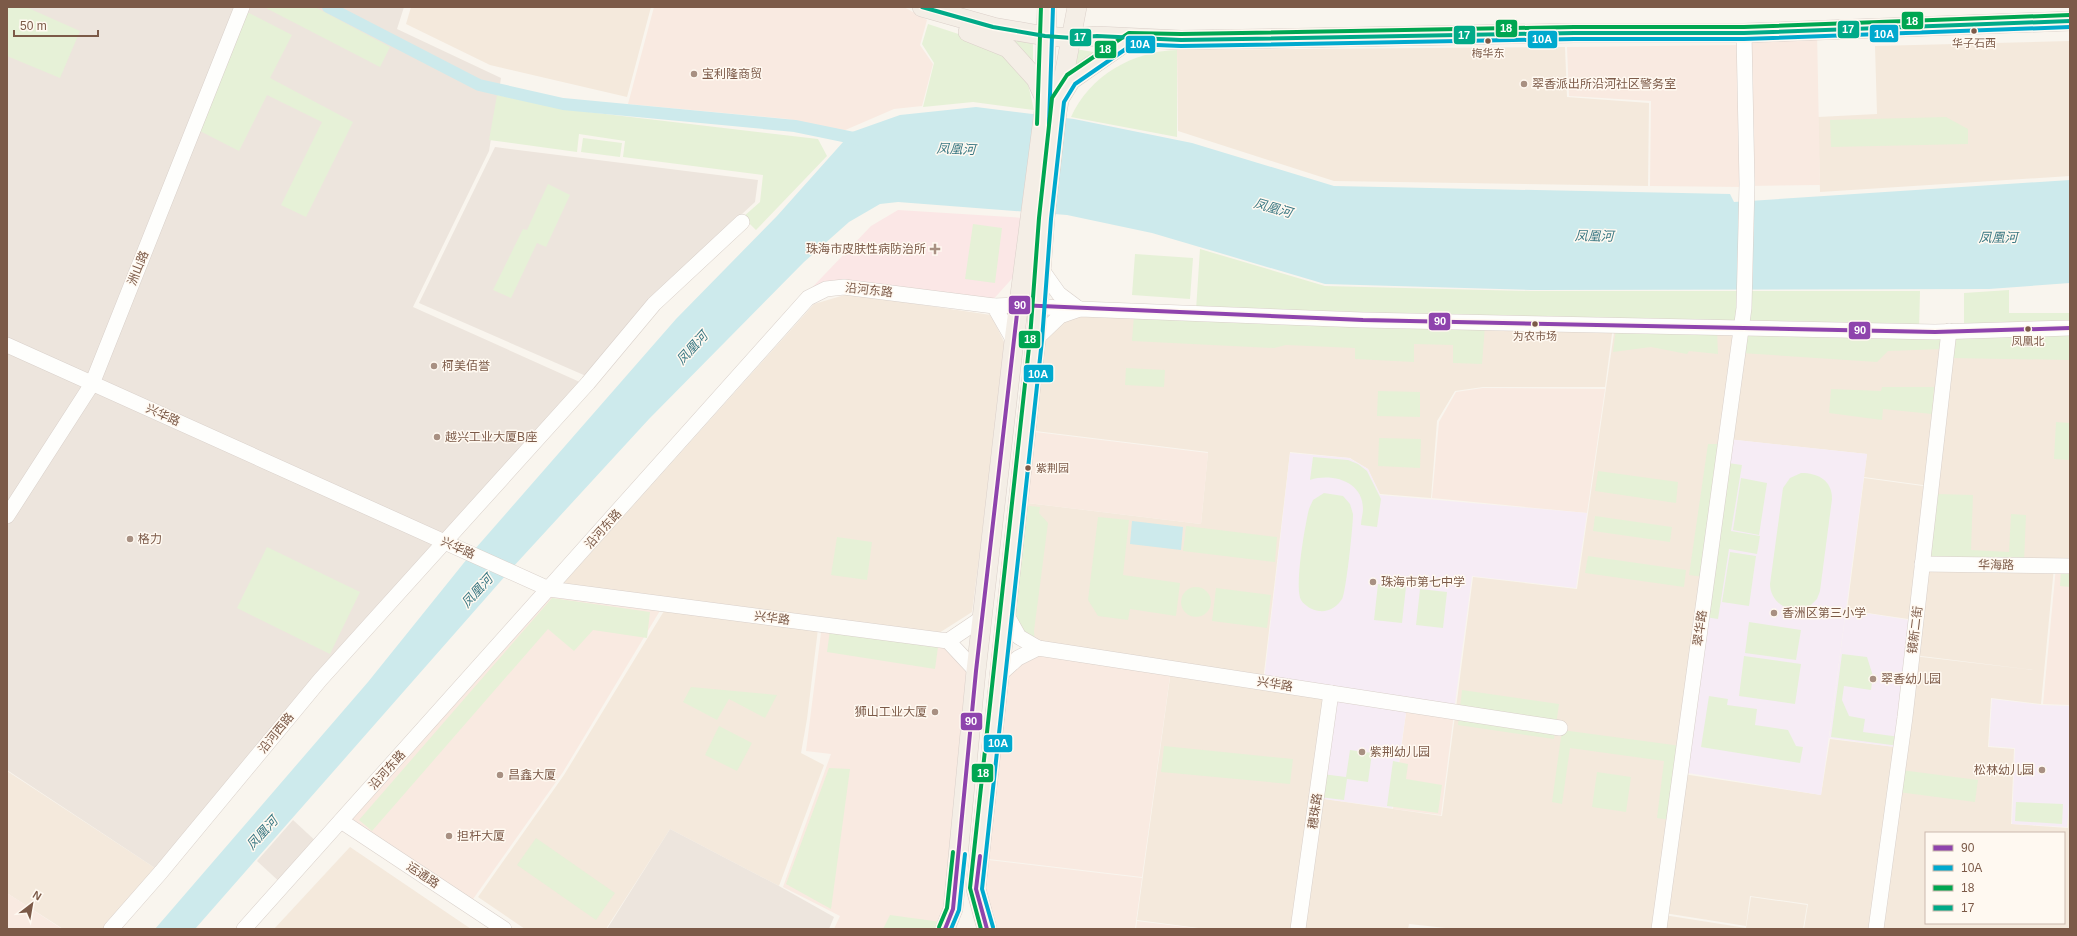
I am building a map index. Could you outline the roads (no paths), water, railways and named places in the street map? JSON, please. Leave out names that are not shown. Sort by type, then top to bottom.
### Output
[{"type":"main road","points":[[907,7],[940,22],[996,42],[1008,48],[1036,79],[1051,104]]},
{"type":"main road","points":[[922,7],[993,27],[1044,36],[1072,38],[1097,36],[1181,40],[1574,33],[1744,33],[2070,21]]},
{"type":"main road","points":[[1047,7],[1044,36],[1051,104]]},
{"type":"main road","points":[[945,929],[953,909],[976,671],[1018,304],[1038,218],[1051,104],[1072,38],[1077,7]]},
{"type":"main road","points":[[1051,104],[1071,80],[1131,38]]},
{"type":"main road","points":[[987,929],[976,889],[998,676],[1036,339],[1042,270],[1038,218]]},
{"type":"street","name":"洲山路","points":[[7,516],[92,384],[242,7]]},
{"type":"street","name":"翠华路","points":[[1659,929],[1744,308],[1747,184],[1744,33]]},
{"type":"street","name":"沿河西路","points":[[111,929],[161,872],[320,680],[588,383],[654,304],[742,222]]},
{"type":"street","points":[[1042,270],[1059,294],[1080,309]]},
{"type":"street","name":"沿河东路","points":[[244,929],[808,298],[826,289],[844,287],[994,306],[1018,304],[1080,309]]},
{"type":"street","points":[[994,306],[1014,341]]},
{"type":"street","points":[[1036,339],[1060,316],[1080,309],[1363,320],[1741,328],[1949,331],[2070,328]]},
{"type":"street","name":"镜新二街","points":[[1876,929],[1905,717],[1949,331]]},
{"type":"street","name":"兴华路","points":[[7,346],[549,589],[948,641]]},
{"type":"street","name":"华海路","points":[[1922,564],[2070,566]]},
{"type":"street","points":[[1006,612],[1019,637],[1038,648]]},
{"type":"street","points":[[976,671],[948,641],[982,618]]},
{"type":"street","name":"兴华路","points":[[1038,648],[1560,728]]},
{"type":"street","points":[[998,676],[1018,658],[1038,648]]},
{"type":"street","name":"穗珠路","points":[[1298,929],[1332,693]]},
{"type":"street","name":"运通路","points":[[342,821],[504,929]]},
{"type":"water","name":"凤凰河","points":[[976,107],[1074,119],[1192,143],[1334,186],[1730,194],[1734,202],[2070,180],[2070,283],[1989,289],[1531,290],[1325,284],[1152,233],[1067,215],[898,202],[880,204],[849,222],[804,262],[649,419],[513,567],[195,929],[155,929],[368,682],[475,549],[676,319],[777,216],[852,132],[900,115]]},
{"type":"water","points":[[1132,521],[1183,527],[1181,550],[1130,544]]},
{"type":"waterway","points":[[328,7],[479,85],[563,104],[795,126],[863,140]]},
{"type":"place","name":"华子石西","points":[[1974,31]]},
{"type":"place","name":"梅华东","points":[[1488,41]]},
{"type":"place","name":"宝利隆商贸","points":[[694,74]]},
{"type":"place","name":"翠香派出所沿河社区警务室","points":[[1524,84]]},
{"type":"place","name":"珠海市皮肤性病防治所","points":[[935,249]]},
{"type":"place","name":"为农市场","points":[[1535,324]]},
{"type":"place","name":"凤凰北","points":[[2028,329]]},
{"type":"place","name":"柯美佰誉","points":[[434,366]]},
{"type":"place","name":"越兴工业大厦B座","points":[[437,437]]},
{"type":"place","name":"紫荆园","points":[[1028,468]]},
{"type":"place","name":"格力","points":[[130,539]]},
{"type":"place","name":"珠海市第七中学","points":[[1373,582]]},
{"type":"place","name":"香洲区第三小学","points":[[1774,613]]},
{"type":"place","name":"翠香幼儿园","points":[[1873,679]]},
{"type":"place","name":"狮山工业大厦","points":[[935,712]]},
{"type":"place","name":"紫荆幼儿园","points":[[1362,752]]},
{"type":"place","name":"松林幼儿园","points":[[2042,770]]},
{"type":"place","name":"昌鑫大厦","points":[[500,775]]},
{"type":"place","name":"担杆大厦","points":[[449,836]]}]
